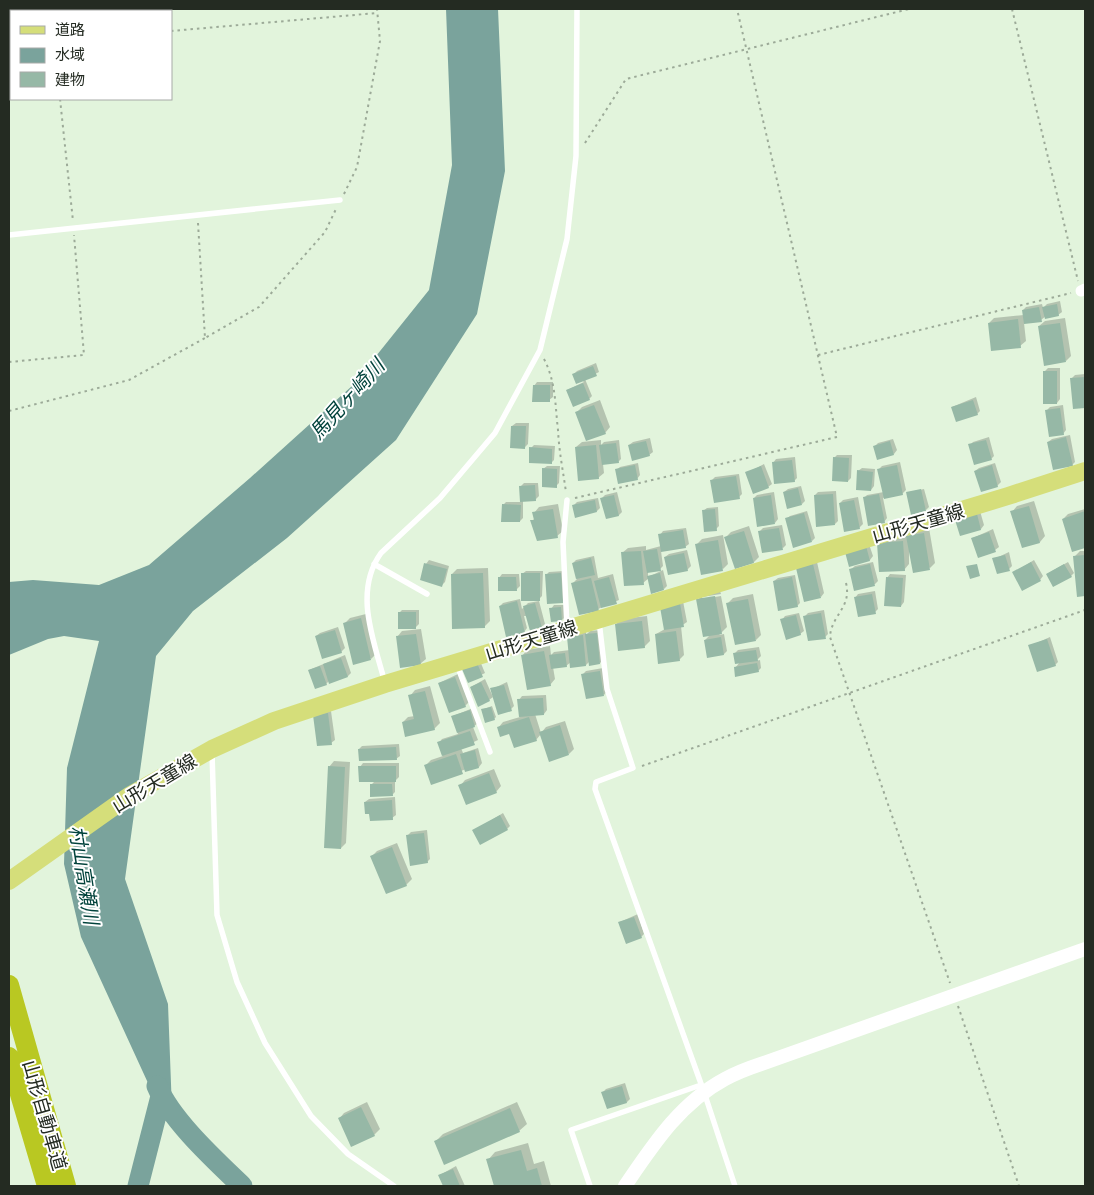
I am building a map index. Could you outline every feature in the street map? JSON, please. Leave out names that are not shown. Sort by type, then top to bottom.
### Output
[{"type":"highway","name":"山形自動車道","points":[[9,985],[66,1186]]},
{"type":"highway","name":"山形自動車道","points":[[9,1057],[47,1186]]},
{"type":"main road","name":"山形天童線","points":[[9,881],[129,796],[212,749],[274,721],[385,684],[456,664],[1085,471]]},
{"type":"street","points":[[625,1186],[655,1142],[703,1088],[761,1064],[1085,949]]},
{"type":"lane","points":[[385,684],[368,616],[366,594],[374,564],[381,553],[440,498],[495,433],[540,350],[567,239],[576,156],[577,9]]},
{"type":"lane","points":[[9,235],[340,200]]},
{"type":"lane","points":[[567,500],[563,542],[567,629]]},
{"type":"lane","points":[[374,564],[427,594]]},
{"type":"lane","points":[[598,619],[607,689],[633,768],[596,782],[595,789],[703,1088],[736,1186]]},
{"type":"lane","points":[[456,664],[490,752]]},
{"type":"lane","points":[[212,749],[217,915],[238,982],[265,1043],[311,1116],[348,1154],[394,1186]]},
{"type":"lane","points":[[590,1186],[571,1130],[703,1088]]},
{"type":"path","points":[[9,411],[40,405],[129,380],[259,307],[325,232],[357,167],[380,41],[377,9]]},
{"type":"path","points":[[540,350],[551,373],[556,397],[558,430],[567,500],[836,437],[737,9]]},
{"type":"path","points":[[576,156],[626,79],[909,9]]},
{"type":"path","points":[[818,355],[1083,290],[1012,9]]},
{"type":"path","points":[[172,31],[378,13]]},
{"type":"path","points":[[9,362],[84,355],[74,228],[60,100]]},
{"type":"path","points":[[197,215],[205,338]]},
{"type":"path","points":[[846,583],[849,594],[842,612],[831,627],[830,637],[1019,1186]]},
{"type":"path","points":[[633,768],[1085,610]]},
{"type":"water","name":"馬見ヶ崎川","points":[[446,9],[498,9],[505,171],[477,314],[396,440],[287,538],[193,611],[156,656],[125,879],[168,1004],[172,1110],[159,1107],[81,937],[64,864],[67,768],[99,641],[64,636],[48,639],[9,655],[9,582],[33,580],[99,585],[149,565],[250,478],[352,386],[429,290],[452,165]]},
{"type":"building","points":[[1057,304],[1059,316],[1045,319],[1042,307]]},
{"type":"building","points":[[1039,307],[1042,322],[1024,324],[1022,310]]},
{"type":"building","points":[[1018,319],[1021,348],[991,351],[988,323]]},
{"type":"building","points":[[1060,323],[1066,362],[1044,366],[1038,326]]},
{"type":"building","points":[[593,366],[597,376],[576,384],[572,374]]},
{"type":"building","points":[[1043,371],[1057,371],[1057,404],[1043,404]]},
{"type":"building","points":[[1085,377],[1085,408],[1073,409],[1070,378]]},
{"type":"building","points":[[583,383],[590,400],[573,407],[566,390]]},
{"type":"building","points":[[533,385],[550,385],[550,402],[532,402]]},
{"type":"building","points":[[973,400],[978,415],[956,422],[951,407]]},
{"type":"building","points":[[594,405],[606,434],[586,441],[575,412]]},
{"type":"building","points":[[1060,408],[1064,435],[1049,437],[1045,410]]},
{"type":"building","points":[[511,426],[526,426],[525,449],[510,448]]},
{"type":"building","points":[[1066,437],[1073,466],[1053,470],[1047,442]]},
{"type":"building","points":[[986,440],[992,460],[974,465],[968,444]]},
{"type":"building","points":[[646,441],[650,456],[632,461],[628,445]]},
{"type":"building","points":[[890,441],[894,455],[877,460],[873,446]]},
{"type":"building","points":[[616,443],[619,463],[602,465],[599,445]]},
{"type":"building","points":[[596,445],[599,479],[578,481],[575,447]]},
{"type":"building","points":[[529,447],[552,449],[552,464],[529,463]]},
{"type":"building","points":[[833,457],[849,458],[848,482],[832,481]]},
{"type":"building","points":[[792,460],[795,482],[774,484],[772,462]]},
{"type":"building","points":[[635,465],[638,480],[618,484],[615,469]]},
{"type":"building","points":[[897,465],[903,495],[884,499],[877,469]]},
{"type":"building","points":[[992,465],[998,487],[981,492],[974,471]]},
{"type":"building","points":[[761,466],[769,488],[753,494],[745,472]]},
{"type":"building","points":[[542,468],[557,469],[557,488],[542,487]]},
{"type":"building","points":[[857,470],[873,472],[871,491],[856,490]]},
{"type":"building","points":[[736,476],[740,499],[714,503],[710,480]]},
{"type":"building","points":[[535,485],[536,501],[520,502],[519,486]]},
{"type":"building","points":[[798,488],[802,505],[787,509],[783,492]]},
{"type":"building","points":[[921,489],[926,511],[911,515],[906,492]]},
{"type":"building","points":[[833,494],[835,525],[816,527],[814,495]]},
{"type":"building","points":[[879,494],[885,523],[868,526],[863,497]]},
{"type":"building","points":[[614,495],[619,516],[606,519],[600,498]]},
{"type":"building","points":[[771,495],[775,524],[757,527],[753,498]]},
{"type":"building","points":[[595,500],[597,512],[575,518],[572,505]]},
{"type":"building","points":[[854,500],[860,529],[844,532],[839,503]]},
{"type":"building","points":[[502,504],[521,505],[520,522],[501,522]]},
{"type":"building","points":[[1029,506],[1040,543],[1022,548],[1010,511]]},
{"type":"building","points":[[553,509],[558,538],[537,541],[530,520],[534,520],[532,512]]},
{"type":"building","points":[[715,509],[717,531],[704,532],[702,510]]},
{"type":"building","points":[[1085,511],[1085,548],[1072,552],[1062,519]]},
{"type":"building","points":[[804,513],[812,542],[793,548],[785,518]]},
{"type":"building","points":[[977,514],[981,530],[960,536],[955,520]]},
{"type":"building","points":[[779,528],[783,550],[762,553],[758,531]]},
{"type":"building","points":[[683,530],[686,548],[661,552],[658,534]]},
{"type":"building","points":[[744,531],[754,563],[735,569],[724,537]]},
{"type":"building","points":[[989,532],[996,552],[978,558],[971,538]]},
{"type":"building","points":[[924,533],[930,570],[913,573],[906,536]]},
{"type":"building","points":[[718,540],[723,571],[701,575],[695,544]]},
{"type":"building","points":[[903,541],[905,571],[879,572],[877,543]]},
{"type":"building","points":[[866,546],[870,561],[849,567],[845,552]]},
{"type":"building","points":[[657,549],[661,571],[647,573],[643,551]]},
{"type":"building","points":[[641,551],[644,585],[624,586],[621,552]]},
{"type":"building","points":[[684,553],[688,571],[668,575],[664,557]]},
{"type":"building","points":[[1005,555],[1010,571],[997,574],[992,558]]},
{"type":"building","points":[[1085,555],[1085,596],[1077,597],[1073,556]]},
{"type":"building","points":[[591,558],[595,575],[576,579],[572,563]]},
{"type":"building","points":[[1031,562],[1041,581],[1022,591],[1012,572]]},
{"type":"building","points":[[424,563],[447,569],[442,587],[420,580]]},
{"type":"building","points":[[813,564],[821,598],[804,602],[796,568]]},
{"type":"building","points":[[870,564],[875,586],[854,591],[849,569]]},
{"type":"building","points":[[977,564],[980,576],[970,579],[966,566]]},
{"type":"building","points":[[1064,564],[1072,577],[1053,587],[1046,574]]},
{"type":"building","points":[[483,573],[485,628],[452,629],[451,574]]},
{"type":"building","points":[[521,573],[540,573],[540,601],[521,601]]},
{"type":"building","points":[[561,573],[563,603],[547,604],[545,574]]},
{"type":"building","points":[[660,573],[664,590],[651,594],[647,576]]},
{"type":"building","points":[[498,577],[516,577],[517,591],[498,591]]},
{"type":"building","points":[[609,577],[617,604],[601,608],[594,581]]},
{"type":"building","points":[[792,577],[798,607],[778,611],[773,581]]},
{"type":"building","points":[[886,577],[903,578],[901,607],[884,606]]},
{"type":"building","points":[[591,578],[599,611],[579,615],[571,583]]},
{"type":"building","points":[[872,594],[876,614],[858,617],[854,597]]},
{"type":"building","points":[[715,596],[722,634],[703,637],[696,599]]},
{"type":"building","points":[[748,599],[756,641],[735,645],[726,603]]},
{"type":"building","points":[[517,601],[525,633],[506,637],[499,606]]},
{"type":"building","points":[[535,603],[542,628],[530,631],[523,606]]},
{"type":"building","points":[[680,603],[684,627],[664,630],[660,607]]},
{"type":"building","points":[[561,607],[562,621],[551,622],[549,608]]},
{"type":"building","points":[[398,612],[416,612],[416,629],[398,629]]},
{"type":"building","points":[[821,613],[826,639],[808,641],[803,616]]},
{"type":"building","points":[[796,615],[801,635],[786,640],[780,619]]},
{"type":"building","points":[[361,618],[371,660],[353,665],[343,623]]},
{"type":"building","points":[[642,621],[645,648],[618,651],[615,624]]},
{"type":"building","points":[[335,630],[342,653],[322,659],[315,636]]},
{"type":"building","points":[[676,631],[680,661],[658,664],[655,634]]},
{"type":"building","points":[[597,633],[600,664],[589,666],[585,634]]},
{"type":"building","points":[[416,634],[421,665],[400,668],[396,636]]},
{"type":"building","points":[[583,635],[586,666],[570,668],[567,637]]},
{"type":"building","points":[[721,637],[724,655],[707,658],[704,640]]},
{"type":"building","points":[[1047,639],[1056,666],[1037,672],[1028,645]]},
{"type":"building","points":[[756,650],[758,661],[735,664],[733,653]]},
{"type":"building","points":[[544,651],[551,686],[527,690],[521,655]]},
{"type":"building","points":[[565,653],[567,667],[551,669],[549,655]]},
{"type":"building","points":[[341,658],[348,677],[329,684],[323,664]]},
{"type":"building","points":[[477,663],[483,677],[468,683],[462,669]]},
{"type":"building","points":[[757,663],[759,672],[735,677],[734,667]]},
{"type":"building","points":[[320,666],[327,685],[315,689],[308,670]]},
{"type":"building","points":[[600,671],[604,696],[586,699],[581,674]]},
{"type":"building","points":[[455,677],[466,707],[449,713],[438,683]]},
{"type":"building","points":[[481,682],[490,701],[478,707],[470,687]]},
{"type":"building","points":[[504,685],[512,711],[498,715],[490,688]]},
{"type":"building","points":[[425,691],[435,730],[405,737],[402,722],[414,719],[408,695]]},
{"type":"building","points":[[543,698],[544,715],[519,717],[517,699]]},
{"type":"building","points":[[491,707],[495,720],[485,723],[481,709]]},
{"type":"building","points":[[470,710],[475,727],[457,733],[451,716]]},
{"type":"building","points":[[328,713],[332,745],[317,746],[313,715]]},
{"type":"building","points":[[529,717],[537,741],[514,748],[509,734],[500,737],[497,727]]},
{"type":"building","points":[[560,725],[569,755],[549,762],[539,732]]},
{"type":"building","points":[[470,731],[475,745],[442,756],[437,742]]},
{"type":"building","points":[[396,747],[397,760],[359,761],[358,749]]},
{"type":"building","points":[[475,750],[479,768],[465,772],[460,754]]},
{"type":"building","points":[[456,754],[463,774],[431,785],[424,765]]},
{"type":"building","points":[[328,766],[345,767],[341,849],[324,848]]},
{"type":"building","points":[[358,766],[396,766],[396,782],[359,782]]},
{"type":"building","points":[[489,773],[497,793],[466,805],[458,785]]},
{"type":"building","points":[[370,784],[392,784],[393,796],[370,797]]},
{"type":"building","points":[[392,800],[393,820],[370,821],[369,814],[365,814],[364,802]]},
{"type":"building","points":[[500,815],[508,830],[480,845],[472,830]]},
{"type":"building","points":[[424,833],[428,863],[410,866],[406,835]]},
{"type":"building","points":[[392,847],[407,886],[386,894],[370,856]]},
{"type":"building","points":[[634,917],[642,938],[626,944],[618,922]]},
{"type":"building","points":[[622,1086],[627,1103],[607,1109],[601,1092]]},
{"type":"building","points":[[361,1107],[375,1136],[351,1147],[338,1118]]},
{"type":"building","points":[[510,1108],[520,1132],[444,1165],[434,1141]]},
{"type":"building","points":[[521,1150],[527,1171],[537,1168],[542,1186],[494,1186],[486,1159]]},
{"type":"building","points":[[453,1169],[460,1186],[443,1186],[438,1175]]},
{"type":"waterway","name":"村山高瀬川","points":[[157,1086],[172,1112],[183,1126],[242,1186]]},
{"type":"waterway","points":[[138,1186],[161,1096]]}]
